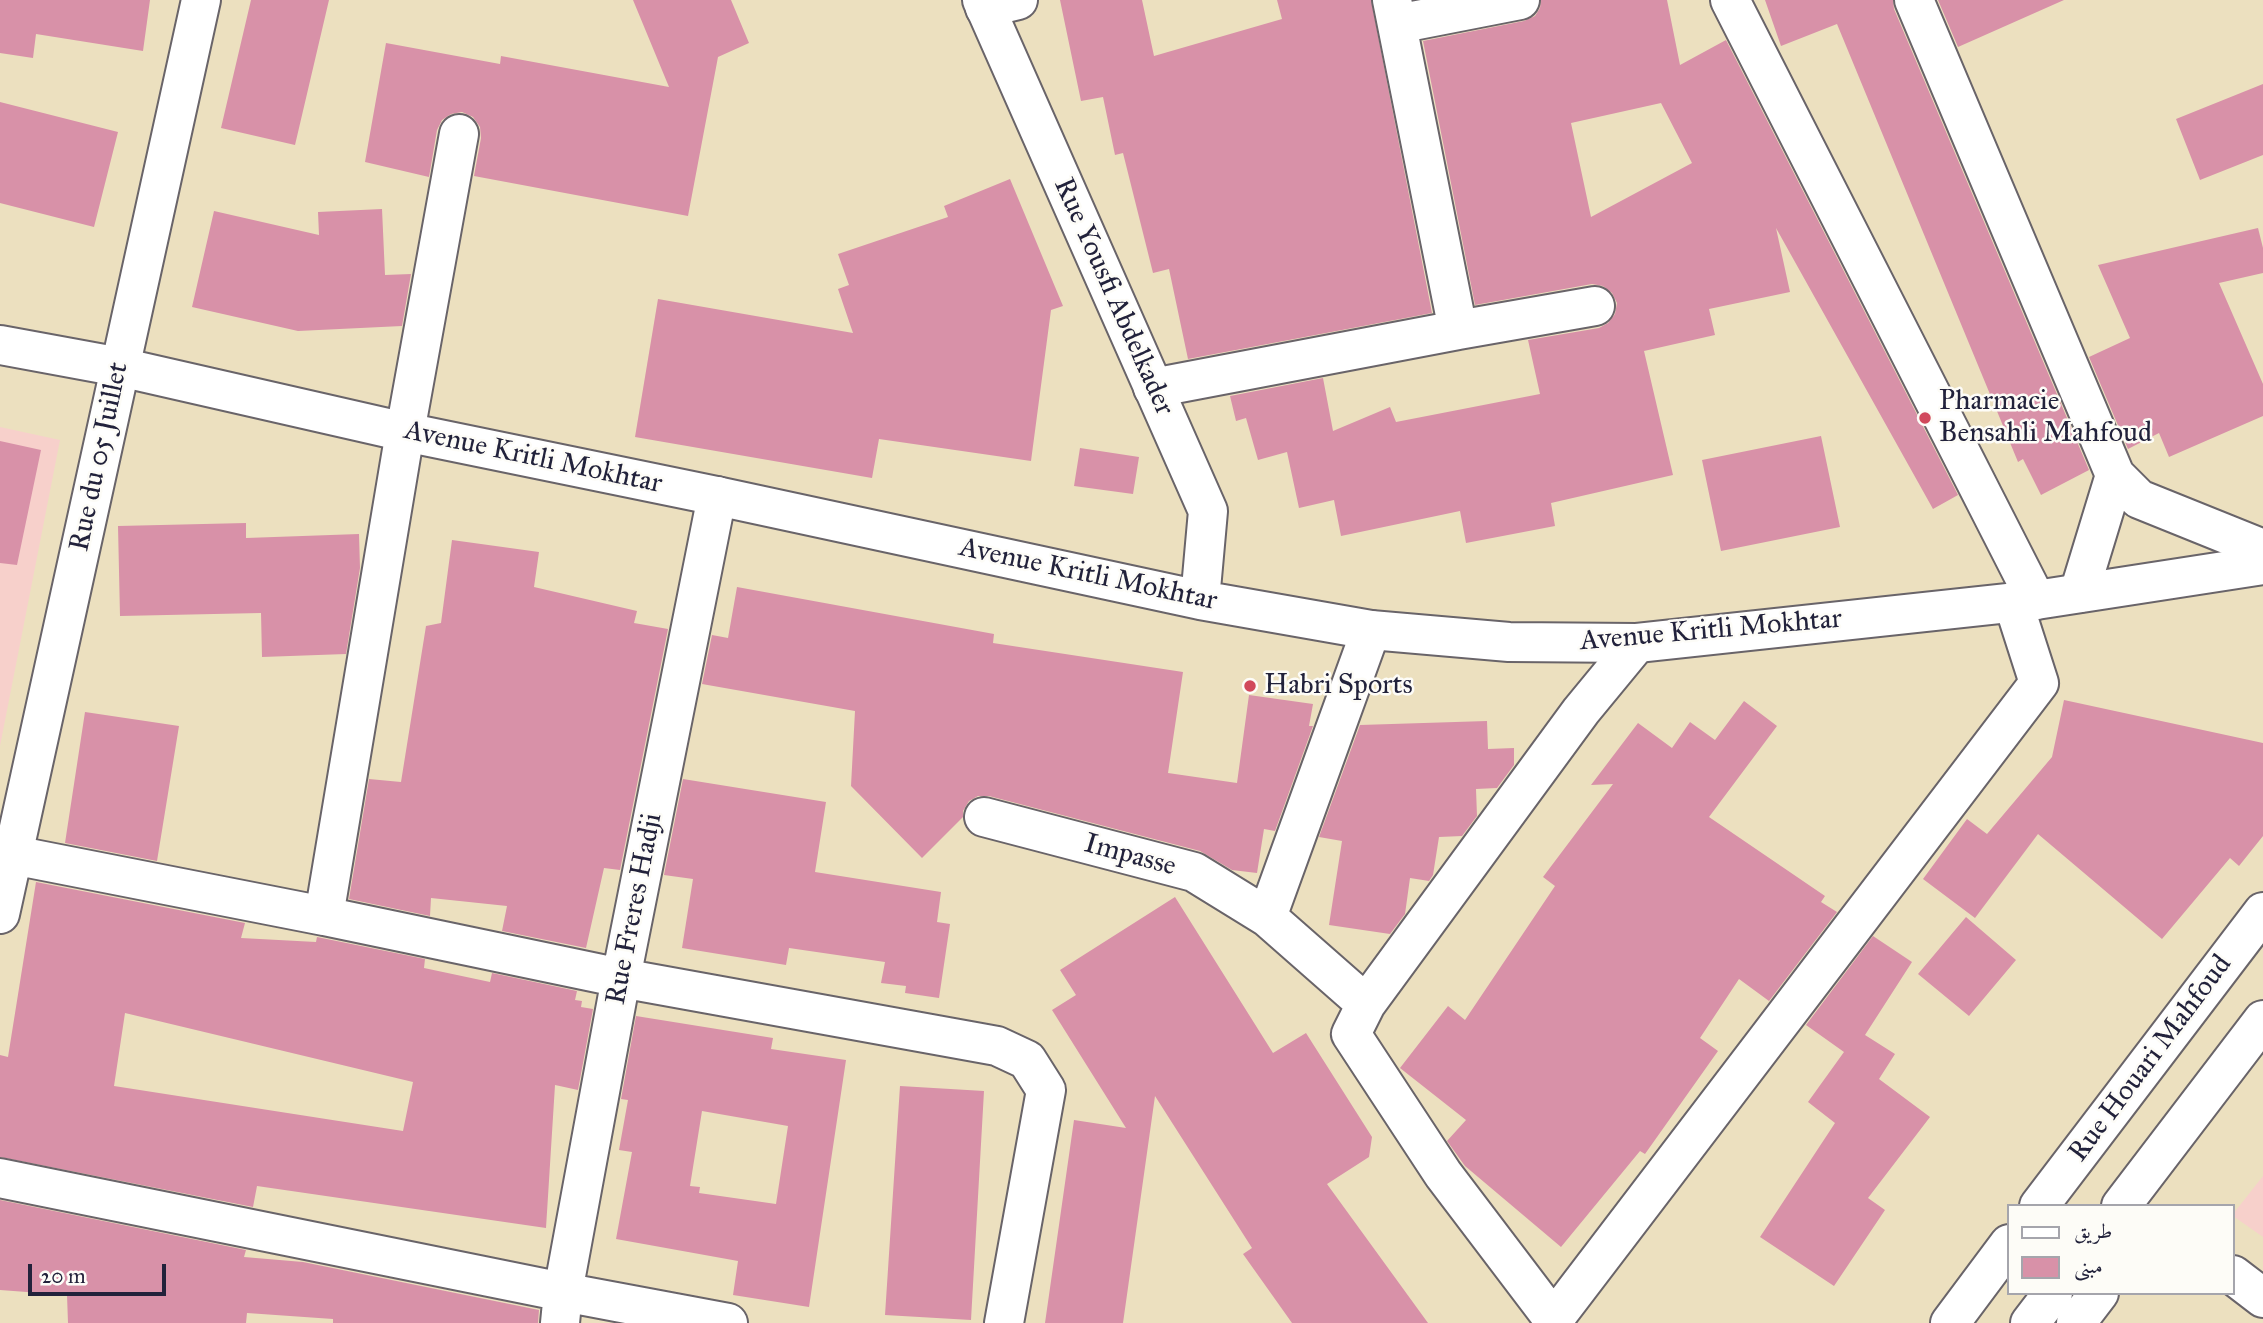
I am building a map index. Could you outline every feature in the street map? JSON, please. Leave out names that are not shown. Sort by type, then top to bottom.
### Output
[{"type":"street","name":"Rue du 05 Juillet","points":[[0,914],[201,0]]},
{"type":"street","points":[[1458,330],[1394,12],[1520,0]]},
{"type":"street","points":[[1637,643],[1581,711],[1366,1004],[1351,1034],[1443,1174],[1552,1321],[2039,683],[2025,601],[1730,0]]},
{"type":"street","points":[[1914,0],[2115,475],[2139,499],[2263,549]]},
{"type":"street","name":"Rue Yousfi Abdelkader","points":[[995,3],[1153,388],[1208,511],[1200,600]]},
{"type":"street","points":[[324,916],[405,432],[459,134]]},
{"type":"street","points":[[1153,388],[1595,306]]},
{"type":"street","name":"Avenue Kritli Mokhtar","points":[[0,345],[120,367],[405,432],[1200,600],[1371,630],[1509,642],[1637,643],[2025,601],[2190,577]]},
{"type":"street","points":[[2079,593],[2115,475]]},
{"type":"street","name":"Rue Freres Hadji","points":[[561,1308],[621,978],[717,496]]},
{"type":"street","points":[[2190,577],[2263,565]]},
{"type":"street","points":[[2190,577],[2263,580]]},
{"type":"street","points":[[1266,917],[1371,630]]},
{"type":"street","name":"Impasse","points":[[984,817],[1194,873],[1266,917],[1366,1004]]},
{"type":"street","points":[[13,855],[621,978],[997,1046],[1027,1060],[1046,1090],[1004,1323]]},
{"type":"street","name":"Rue Houari Mahfoud","points":[[2041,1204],[2263,912]]},
{"type":"street","points":[[2130,1203],[2263,1020]]},
{"type":"street","points":[[0,1178],[561,1308],[728,1323]]},
{"type":"street","points":[[1950,1323],[2008,1245]]},
{"type":"street","points":[[2235,1277],[2263,1298]]},
{"type":"street","points":[[2030,1323],[2051,1295]]},
{"type":"street","points":[[2076,1323],[2097,1295]]},
{"type":"shaded area","points":[[0,427],[60,440],[0,746]]},
{"type":"shaded area","points":[[2263,1176],[2263,1237],[2235,1217],[2235,1211]]},
{"type":"building","points":[[0,0],[150,0],[143,51],[36,34],[33,58],[0,53]]},
{"type":"building","points":[[251,0],[329,0],[295,145],[221,128]]},
{"type":"building","points":[[633,0],[731,0],[749,43],[718,57],[688,216],[474,176],[481,138],[480,127],[473,117],[462,112],[451,114],[442,120],[437,130],[429,177],[365,162],[386,43],[500,64],[501,56],[669,87]]},
{"type":"building","points":[[1060,0],[1142,0],[1154,56],[1282,19],[1277,0],[1371,0],[1432,313],[1188,359],[1169,269],[1153,273],[1123,153],[1115,155],[1103,97],[1081,101]]},
{"type":"building","points":[[1541,0],[1667,0],[1680,65],[1726,40],[1958,495],[1933,509],[1776,228],[1790,292],[1709,309],[1715,335],[1644,351],[1673,475],[1551,503],[1555,526],[1466,543],[1460,511],[1341,536],[1334,500],[1299,508],[1287,452],[1258,460],[1246,418],[1236,421],[1230,396],[1323,378],[1333,431],[1390,407],[1396,422],[1540,394],[1528,340],[1599,328],[1608,323],[1615,314],[1617,303],[1612,293],[1603,286],[1592,284],[1475,305],[1423,41],[1524,21],[1535,16]],"holes":[[[1661,103],[1692,163],[1591,217],[1571,123]]]},
{"type":"building","points":[[1765,0],[1893,0],[1894,9],[2089,470],[2041,495],[2023,459],[2018,462],[1837,24],[1781,46]]},
{"type":"building","points":[[1938,0],[2064,0],[1958,47]]},
{"type":"building","points":[[2263,84],[2263,155],[2200,180],[2176,119]]},
{"type":"building","points":[[0,102],[118,132],[94,227],[0,203]]},
{"type":"building","points":[[1010,179],[1063,306],[1051,310],[1031,461],[879,439],[872,478],[635,437],[658,299],[853,333],[838,289],[849,285],[838,254],[948,217],[944,206]]},
{"type":"building","points":[[382,209],[385,275],[411,274],[402,326],[298,331],[192,307],[214,211],[319,235],[318,212]]},
{"type":"building","points":[[2258,228],[2263,248],[2263,273],[2219,283],[2263,384],[2263,416],[2169,457],[2159,433],[2128,449],[2089,357],[2130,338],[2098,265]]},
{"type":"building","points":[[1821,436],[1840,527],[1721,551],[1702,460]]},
{"type":"building","points":[[0,441],[41,450],[17,565],[0,563]]},
{"type":"building","points":[[1080,448],[1139,457],[1133,494],[1074,486]]},
{"type":"building","points":[[246,523],[246,538],[359,534],[360,568],[346,654],[262,657],[261,613],[120,616],[118,526]]},
{"type":"building","points":[[452,540],[539,552],[534,587],[637,611],[634,623],[668,629],[620,870],[604,868],[586,948],[502,931],[507,906],[431,898],[430,916],[349,899],[369,779],[401,782],[426,626],[441,623]]},
{"type":"building","points":[[737,587],[994,634],[993,643],[1183,672],[1168,773],[1237,783],[1249,695],[1313,704],[1309,726],[1313,726],[1275,831],[1264,829],[1257,873],[1232,870],[1200,851],[989,796],[978,796],[969,801],[963,811],[963,817],[922,858],[851,786],[855,711],[702,684],[712,635],[728,638]]},
{"type":"building","points":[[2064,700],[2263,743],[2263,836],[2239,866],[2230,858],[2162,939],[2038,834],[1975,918],[1923,879],[1967,819],[1987,834],[2052,757]]},
{"type":"building","points":[[1744,701],[1777,726],[1709,817],[1825,896],[1821,902],[1837,912],[1769,1001],[1739,979],[1700,1038],[1718,1051],[1645,1154],[1640,1151],[1561,1247],[1465,1166],[1447,1141],[1466,1120],[1400,1068],[1448,1006],[1465,1020],[1555,886],[1543,877],[1613,784],[1591,785],[1638,723],[1672,748],[1690,722],[1715,740]]},
{"type":"building","points":[[85,712],[179,726],[157,861],[65,843]]},
{"type":"building","points":[[1487,721],[1488,749],[1514,748],[1514,765],[1497,788],[1476,789],[1477,816],[1462,836],[1439,837],[1433,875],[1429,881],[1410,878],[1405,914],[1390,934],[1329,925],[1342,841],[1319,837],[1360,725]]},
{"type":"building","points":[[683,779],[826,802],[815,872],[941,892],[937,922],[950,924],[939,998],[905,993],[906,986],[881,983],[885,962],[789,948],[786,965],[682,948],[693,879],[664,875]]},
{"type":"building","points":[[36,882],[245,923],[241,938],[316,942],[317,937],[425,959],[424,968],[490,982],[492,973],[577,991],[575,1000],[582,1001],[581,1007],[593,1009],[578,1090],[555,1085],[546,1228],[257,1186],[253,1207],[0,1157],[0,1055],[8,1057]],"holes":[[[125,1013],[413,1082],[403,1131],[114,1086]]]},
{"type":"building","points":[[1175,897],[1273,1053],[1306,1033],[1372,1137],[1369,1157],[1327,1184],[1428,1323],[1292,1323],[1243,1254],[1252,1248],[1155,1096],[1123,1323],[1045,1323],[1074,1120],[1126,1128],[1052,1010],[1076,995],[1060,970]]},
{"type":"building","points":[[1966,917],[2016,960],[1969,1016],[1918,974]]},
{"type":"building","points":[[1873,936],[1912,962],[1865,1035],[1895,1054],[1879,1079],[1930,1117],[1868,1198],[1885,1210],[1834,1286],[1760,1237],[1835,1123],[1808,1102],[1844,1052],[1806,1025]]},
{"type":"building","points":[[636,1016],[773,1038],[771,1049],[846,1060],[809,1307],[733,1295],[738,1261],[616,1239],[632,1152],[619,1150],[628,1100],[621,1099]],"holes":[[[702,1111],[788,1126],[776,1204],[699,1193],[700,1187],[690,1186]]]},
{"type":"building","points":[[900,1086],[984,1091],[971,1320],[885,1315]]},
{"type":"building","points":[[0,1200],[246,1250],[244,1257],[303,1262],[539,1310],[538,1323],[333,1323],[333,1319],[247,1313],[246,1323],[68,1323],[67,1295],[0,1290]]},
{"type":"place","name":"Pharmacie Bensahli Mahfoud","points":[[1925,418]]},
{"type":"place","name":"Habri Sports","points":[[1250,686]]}]
